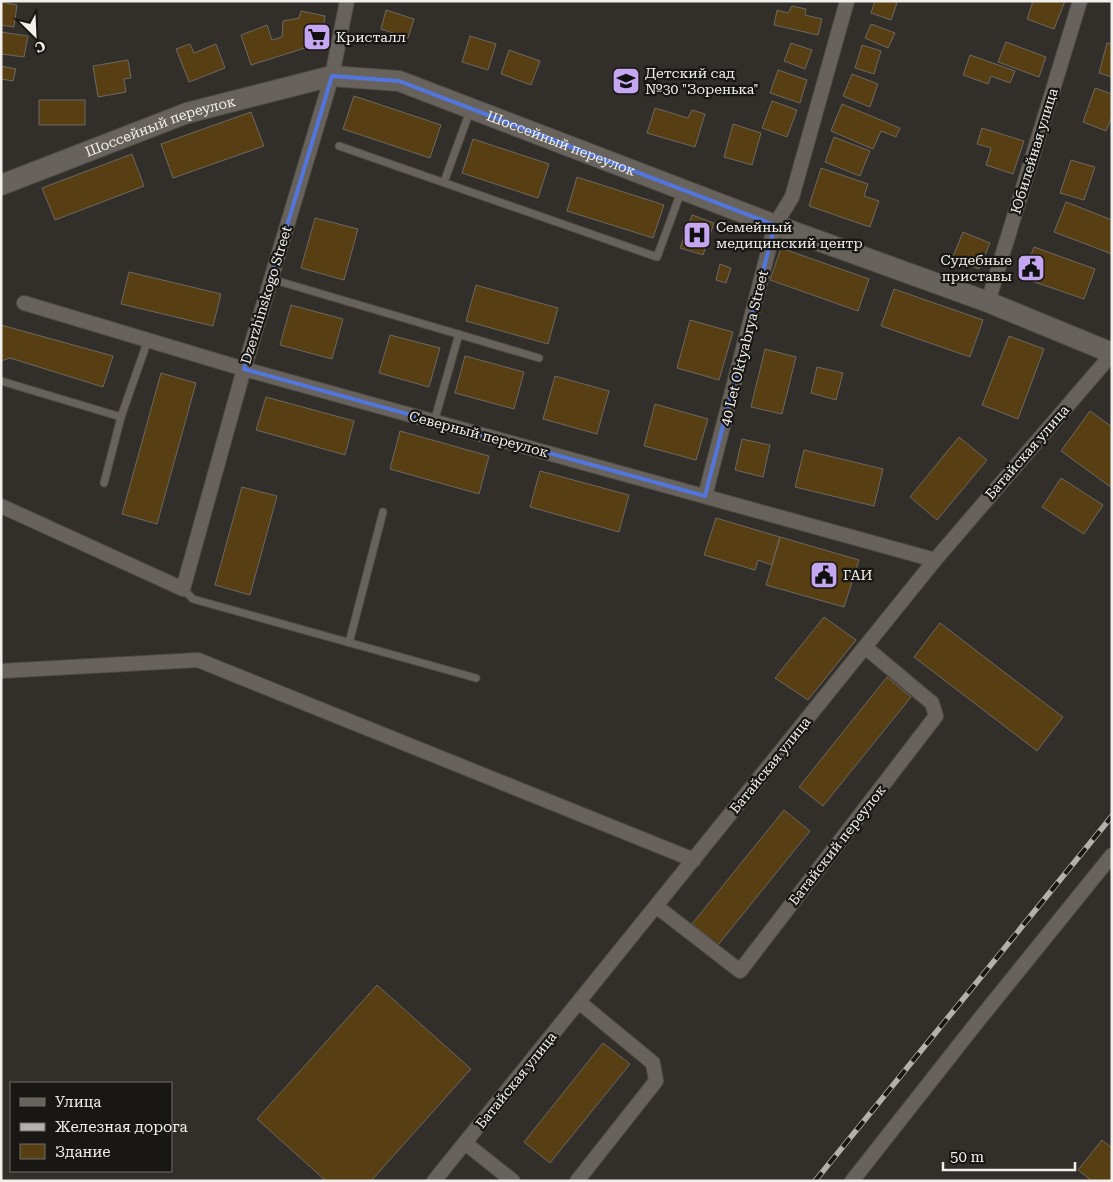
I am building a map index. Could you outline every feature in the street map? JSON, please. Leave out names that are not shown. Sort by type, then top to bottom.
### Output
[{"type":"main road","name":"Шоссейный переулок","points":[[1,185],[187,113],[332,76],[399,81],[775,225],[988,302],[1112,354]]},
{"type":"street","name":"Dzerzhinskogo Street","points":[[183,589],[244,369],[332,76],[347,1]]},
{"type":"street","name":"40 Let Oktyabrya Street","points":[[706,496],[775,225],[792,197],[847,1]]},
{"type":"street","name":"Юбилейная улица","points":[[988,302],[1080,1]]},
{"type":"street","name":"Северный переулок","points":[[24,303],[244,369],[935,560]]},
{"type":"street","name":"Батайская улица","points":[[434,1181],[935,560],[1112,354]]},
{"type":"street","points":[[1,506],[183,589]]},
{"type":"street","name":"Батайский переулок","points":[[656,906],[740,971],[936,716],[932,704],[864,647]]},
{"type":"street","points":[[1,671],[198,660],[694,860]]},
{"type":"street","points":[[852,1181],[1112,854]]},
{"type":"street","points":[[577,1181],[656,1081],[653,1063],[579,1002]]},
{"type":"street","points":[[465,1143],[513,1181]]},
{"type":"lane","points":[[444,182],[471,108]]},
{"type":"lane","points":[[340,146],[657,257],[682,189]]},
{"type":"lane","points":[[271,279],[539,358]]},
{"type":"lane","points":[[434,422],[459,334]]},
{"type":"lane","points":[[104,484],[121,418],[148,340]]},
{"type":"lane","points":[[1,382],[121,418]]},
{"type":"lane","points":[[349,643],[383,512]]},
{"type":"lane","points":[[183,589],[193,599],[476,678]]},
{"type":"highlighted area","points":[[332,76],[399,81],[775,225],[705,496],[244,369]]},
{"type":"building","points":[[875,1],[893,1],[897,3],[891,20],[871,13]]},
{"type":"building","points":[[1033,1],[1065,1],[1054,29],[1027,19]]},
{"type":"building","points":[[1,2],[17,5],[14,27],[1,25]]},
{"type":"building","points":[[792,6],[806,9],[805,15],[822,19],[818,35],[774,25],[777,10],[788,13]]},
{"type":"building","points":[[386,10],[414,19],[408,38],[381,29]]},
{"type":"building","points":[[301,11],[325,16],[321,43],[251,65],[241,35],[267,25],[272,40],[282,37],[283,21],[299,18]]},
{"type":"building","points":[[871,24],[895,33],[888,48],[865,38]]},
{"type":"building","points":[[1,32],[28,36],[24,57],[1,54]]},
{"type":"building","points":[[470,36],[496,44],[488,70],[462,62]]},
{"type":"building","points":[[1006,42],[1046,57],[1039,77],[998,62]]},
{"type":"building","points":[[791,43],[812,50],[805,69],[784,61]]},
{"type":"building","points":[[1107,43],[1112,44],[1112,77],[1099,73]]},
{"type":"building","points":[[190,44],[194,53],[216,44],[225,68],[189,82],[176,49]]},
{"type":"building","points":[[862,45],[881,51],[874,74],[855,68]]},
{"type":"building","points":[[509,50],[540,61],[531,85],[501,74]]},
{"type":"building","points":[[970,55],[1015,71],[1010,83],[991,76],[988,84],[963,75]]},
{"type":"building","points":[[128,60],[131,78],[124,79],[126,92],[98,97],[93,66]]},
{"type":"building","points":[[1,66],[16,69],[13,81],[1,79]]},
{"type":"building","points":[[778,70],[807,80],[800,103],[770,93]]},
{"type":"building","points":[[852,74],[878,84],[870,107],[843,96]]},
{"type":"building","points":[[1095,88],[1112,94],[1112,116],[1106,131],[1083,122]]},
{"type":"building","points":[[354,96],[441,125],[430,158],[343,129]]},
{"type":"building","points":[[39,100],[85,100],[85,125],[39,125]]},
{"type":"building","points":[[772,101],[797,110],[787,137],[762,128]]},
{"type":"building","points":[[842,104],[900,128],[896,137],[881,131],[873,149],[831,131]]},
{"type":"building","points":[[655,108],[688,118],[692,110],[705,114],[695,147],[647,133]]},
{"type":"building","points":[[251,112],[264,146],[173,178],[161,144]]},
{"type":"building","points":[[733,124],[761,133],[752,165],[724,157]]},
{"type":"building","points":[[982,128],[1024,141],[1013,174],[986,165],[991,148],[977,144]]},
{"type":"building","points":[[834,137],[870,151],[860,176],[825,162]]},
{"type":"building","points":[[473,139],[549,164],[538,198],[462,173]]},
{"type":"building","points":[[132,154],[144,186],[55,220],[42,188]]},
{"type":"building","points":[[1071,160],[1095,167],[1084,200],[1060,193]]},
{"type":"building","points":[[821,168],[868,184],[864,196],[879,201],[870,227],[809,206]]},
{"type":"building","points":[[577,177],[664,205],[653,238],[567,211]]},
{"type":"building","points":[[1066,202],[1112,220],[1112,254],[1054,232]]},
{"type":"building","name":"Семейный медицинский центр","points":[[692,215],[714,223],[703,255],[680,248]]},
{"type":"building","points":[[315,218],[358,229],[344,280],[301,268]]},
{"type":"building","points":[[963,232],[990,243],[979,269],[952,259]]},
{"type":"building","points":[[1034,247],[1095,269],[1084,299],[1023,278]]},
{"type":"building","points":[[781,248],[869,279],[858,311],[770,280]]},
{"type":"building","points":[[720,264],[731,268],[726,283],[716,280]]},
{"type":"building","points":[[129,272],[221,294],[213,326],[121,304]]},
{"type":"building","points":[[476,285],[558,308],[548,344],[466,321]]},
{"type":"building","points":[[894,289],[983,320],[970,357],[881,326]]},
{"type":"building","points":[[291,305],[343,319],[332,359],[280,345]]},
{"type":"building","points":[[690,320],[733,332],[719,380],[677,368]]},
{"type":"building","points":[[1,325],[113,356],[103,387],[10,358],[1,361]]},
{"type":"building","points":[[390,335],[440,348],[429,387],[379,373]]},
{"type":"building","points":[[1009,336],[1044,349],[1018,419],[982,405]]},
{"type":"building","points":[[765,349],[796,357],[782,414],[751,407]]},
{"type":"building","points":[[465,356],[524,372],[514,409],[455,393]]},
{"type":"building","points":[[817,367],[843,373],[836,400],[811,393]]},
{"type":"building","points":[[161,373],[196,383],[157,524],[122,514]]},
{"type":"building","points":[[555,376],[609,391],[597,434],[543,419]]},
{"type":"building","points":[[266,397],[354,421],[345,455],[256,430]]},
{"type":"building","points":[[655,404],[708,419],[696,460],[644,446]]},
{"type":"building","points":[[1090,411],[1112,427],[1112,488],[1061,451]]},
{"type":"building","points":[[400,431],[489,456],[479,494],[390,469]]},
{"type":"building","points":[[959,437],[987,460],[937,520],[910,497]]},
{"type":"building","points":[[742,439],[770,445],[763,477],[735,470]]},
{"type":"building","points":[[804,450],[883,469],[874,506],[795,487]]},
{"type":"building","points":[[540,471],[629,495],[619,532],[530,507]]},
{"type":"building","points":[[1061,478],[1103,505],[1084,534],[1042,507]]},
{"type":"building","points":[[242,487],[277,496],[250,595],[215,585]]},
{"type":"building","points":[[716,518],[780,537],[772,565],[758,560],[755,570],[704,555]]},
{"type":"building","points":[[780,537],[859,560],[844,607],[766,585]]},
{"type":"building","points":[[824,617],[856,640],[808,700],[775,678]]},
{"type":"building","points":[[940,623],[1063,717],[1037,751],[914,657]]},
{"type":"building","points":[[887,677],[911,697],[823,806],[799,787]]},
{"type":"building","points":[[784,810],[810,831],[718,945],[692,924]]},
{"type":"building","points":[[377,985],[471,1069],[371,1181],[326,1181],[257,1119]]},
{"type":"building","points":[[603,1043],[630,1064],[550,1163],[524,1142]]},
{"type":"building","points":[[1102,1140],[1112,1148],[1112,1178],[1110,1181],[1092,1181],[1078,1170]]},
{"type":"railway","points":[[815,1181],[1112,816]]},
{"type":"place","name":"Кристалл","points":[[317,37]]},
{"type":"place","name":"Детский сад №30 \"Зоренька\"","points":[[626,81]]},
{"type":"place","name":"Семейный медицинский центр","points":[[697,235]]},
{"type":"place","name":"Судебные приставы","points":[[1031,268]]},
{"type":"place","name":"ГАИ","points":[[824,575]]}]
